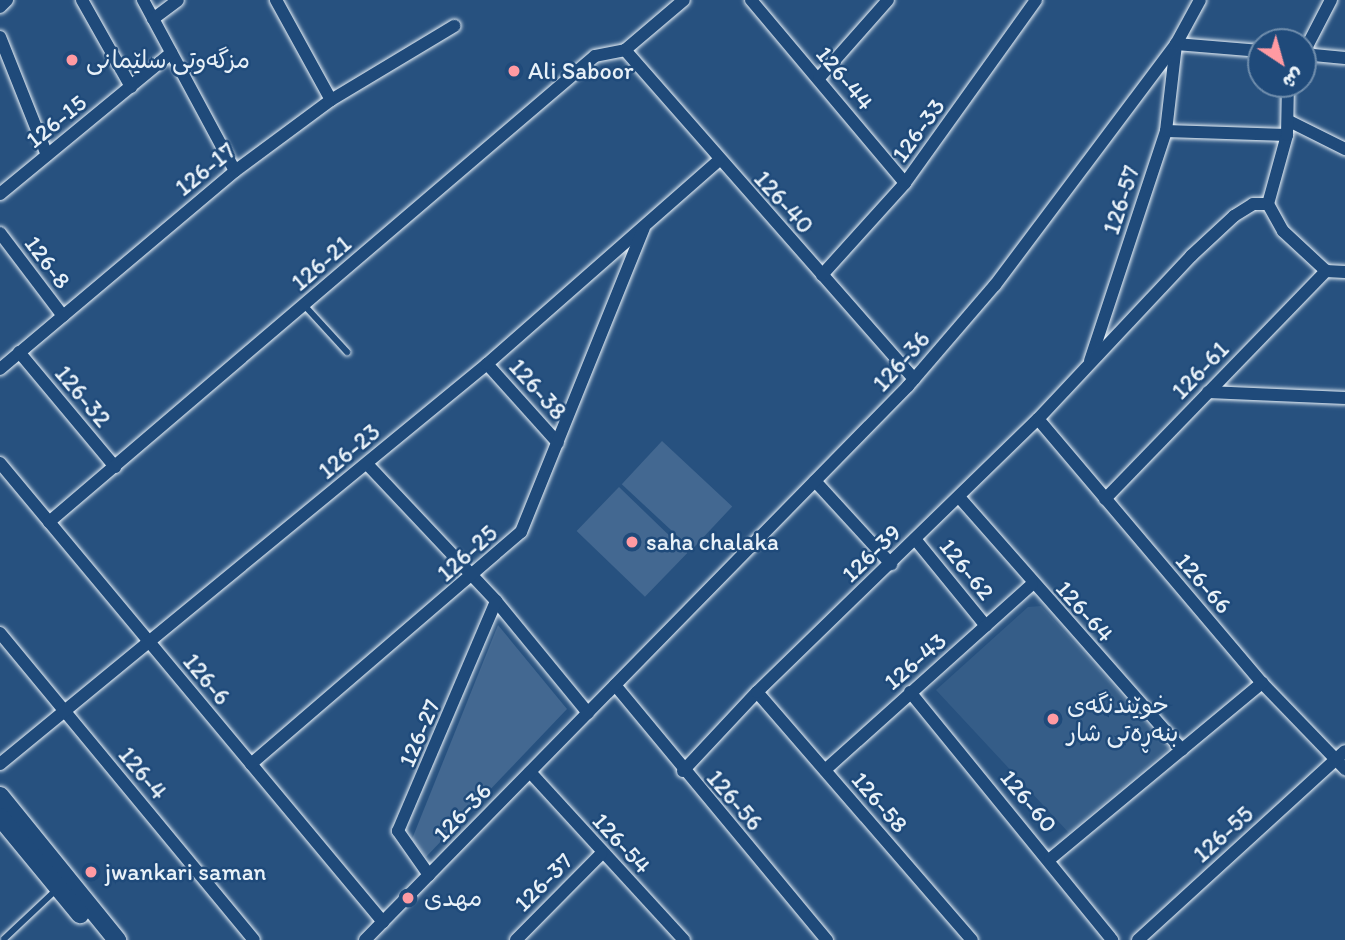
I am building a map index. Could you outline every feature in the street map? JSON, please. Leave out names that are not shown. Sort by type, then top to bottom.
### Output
[{"type":"main road","points":[[0,796],[117,940]]},
{"type":"main road","points":[[0,817],[102,940]]},
{"type":"street","points":[[0,7],[7,0]]},
{"type":"street","points":[[82,0],[131,87]]},
{"type":"street","points":[[143,0],[235,171]]},
{"type":"street","points":[[153,19],[178,0]]},
{"type":"street","points":[[276,0],[331,100]]},
{"type":"street","points":[[625,50],[684,0]]},
{"type":"street","name":"126-44","points":[[751,0],[905,183]]},
{"type":"street","points":[[819,78],[888,0]]},
{"type":"street","name":"126-33","points":[[822,275],[905,183],[1036,0]]},
{"type":"street","name":"126-36","points":[[365,940],[914,379],[995,285],[1176,44],[1200,0]]},
{"type":"street","points":[[1316,28],[1331,0]]},
{"type":"street","name":"126-17","points":[[0,369],[235,171],[331,100],[454,26]]},
{"type":"street","points":[[0,37],[47,155]]},
{"type":"street","points":[[1176,44],[1247,50]]},
{"type":"street","name":"126-57","points":[[1088,364],[1166,131],[1176,44]]},
{"type":"street","name":"126-40","points":[[625,50],[718,161],[914,379]]},
{"type":"street","name":"126-21","points":[[49,522],[595,56],[625,50]]},
{"type":"street","name":"126-15","points":[[0,194],[172,53]]},
{"type":"street","points":[[1317,55],[1345,58]]},
{"type":"street","points":[[1288,98],[1287,135],[1268,204],[1283,230],[1326,271],[1345,272]]},
{"type":"street","points":[[1289,121],[1345,149]]},
{"type":"street","points":[[1166,131],[1287,135]]},
{"type":"street","name":"126-23","points":[[0,764],[487,364],[718,161]]},
{"type":"street","name":"126-39","points":[[682,771],[757,692],[1038,419],[1234,215],[1253,204],[1268,204]]},
{"type":"street","name":"126-25","points":[[251,764],[521,532],[646,224]]},
{"type":"street","name":"126-8","points":[[0,233],[63,316]]},
{"type":"street","name":"126-61","points":[[1105,499],[1326,271]]},
{"type":"street","name":"126-32","points":[[19,352],[115,467]]},
{"type":"street","name":"126-38","points":[[487,364],[558,443]]},
{"type":"street","points":[[1208,392],[1345,398]]},
{"type":"street","name":"126-66","points":[[1038,419],[1262,683],[1342,760]]},
{"type":"street","name":"126-6","points":[[0,463],[383,922]]},
{"type":"street","points":[[367,464],[496,601],[588,713]]},
{"type":"street","points":[[815,481],[891,564]]},
{"type":"street","name":"126-64","points":[[959,497],[1032,584],[1182,750]]},
{"type":"street","name":"126-62","points":[[915,539],[986,626]]},
{"type":"street","name":"126-43","points":[[825,770],[1032,584]]},
{"type":"street","name":"126-27","points":[[429,875],[398,831],[496,601]]},
{"type":"street","name":"126-4","points":[[0,633],[254,940]]},
{"type":"street","points":[[1050,859],[1262,683]]},
{"type":"street","name":"126-56","points":[[615,685],[682,771],[827,940]]},
{"type":"street","name":"126-58","points":[[757,692],[972,940]]},
{"type":"street","name":"126-60","points":[[910,692],[1050,859],[1112,940]]},
{"type":"street","name":"126-55","points":[[1138,940],[1342,760]]},
{"type":"street","name":"126-54","points":[[530,772],[679,938]]},
{"type":"street","name":"126-37","points":[[516,940],[601,854]]},
{"type":"lane","points":[[304,305],[347,352]]},
{"type":"lane","points":[[4,939],[58,887]]},
{"type":"shaded area","name":"saha chalaka","points":[[662,441],[732,506],[692,550],[622,484]]},
{"type":"shaded area","name":"saha chalaka","points":[[619,487],[687,553],[645,597],[577,531]]},
{"type":"shaded area","name":"خوێندنگەی بنەڕەتی شار","points":[[1041,606],[1169,748],[1069,833],[936,690],[1028,607]]},
{"type":"shaded area","points":[[498,625],[567,709],[426,857],[412,839]]},
{"type":"place","name":"مزگەوتی سلێمانی","points":[[72,60]]},
{"type":"place","name":"Ali Saboor","points":[[514,71]]},
{"type":"place","name":"saha chalaka","points":[[632,542]]},
{"type":"place","name":"خوێندنگەی بنەڕەتی شار","points":[[1053,719]]},
{"type":"place","name":"jwankari saman","points":[[91,872]]},
{"type":"place","name":"مهدی","points":[[408,898]]}]
